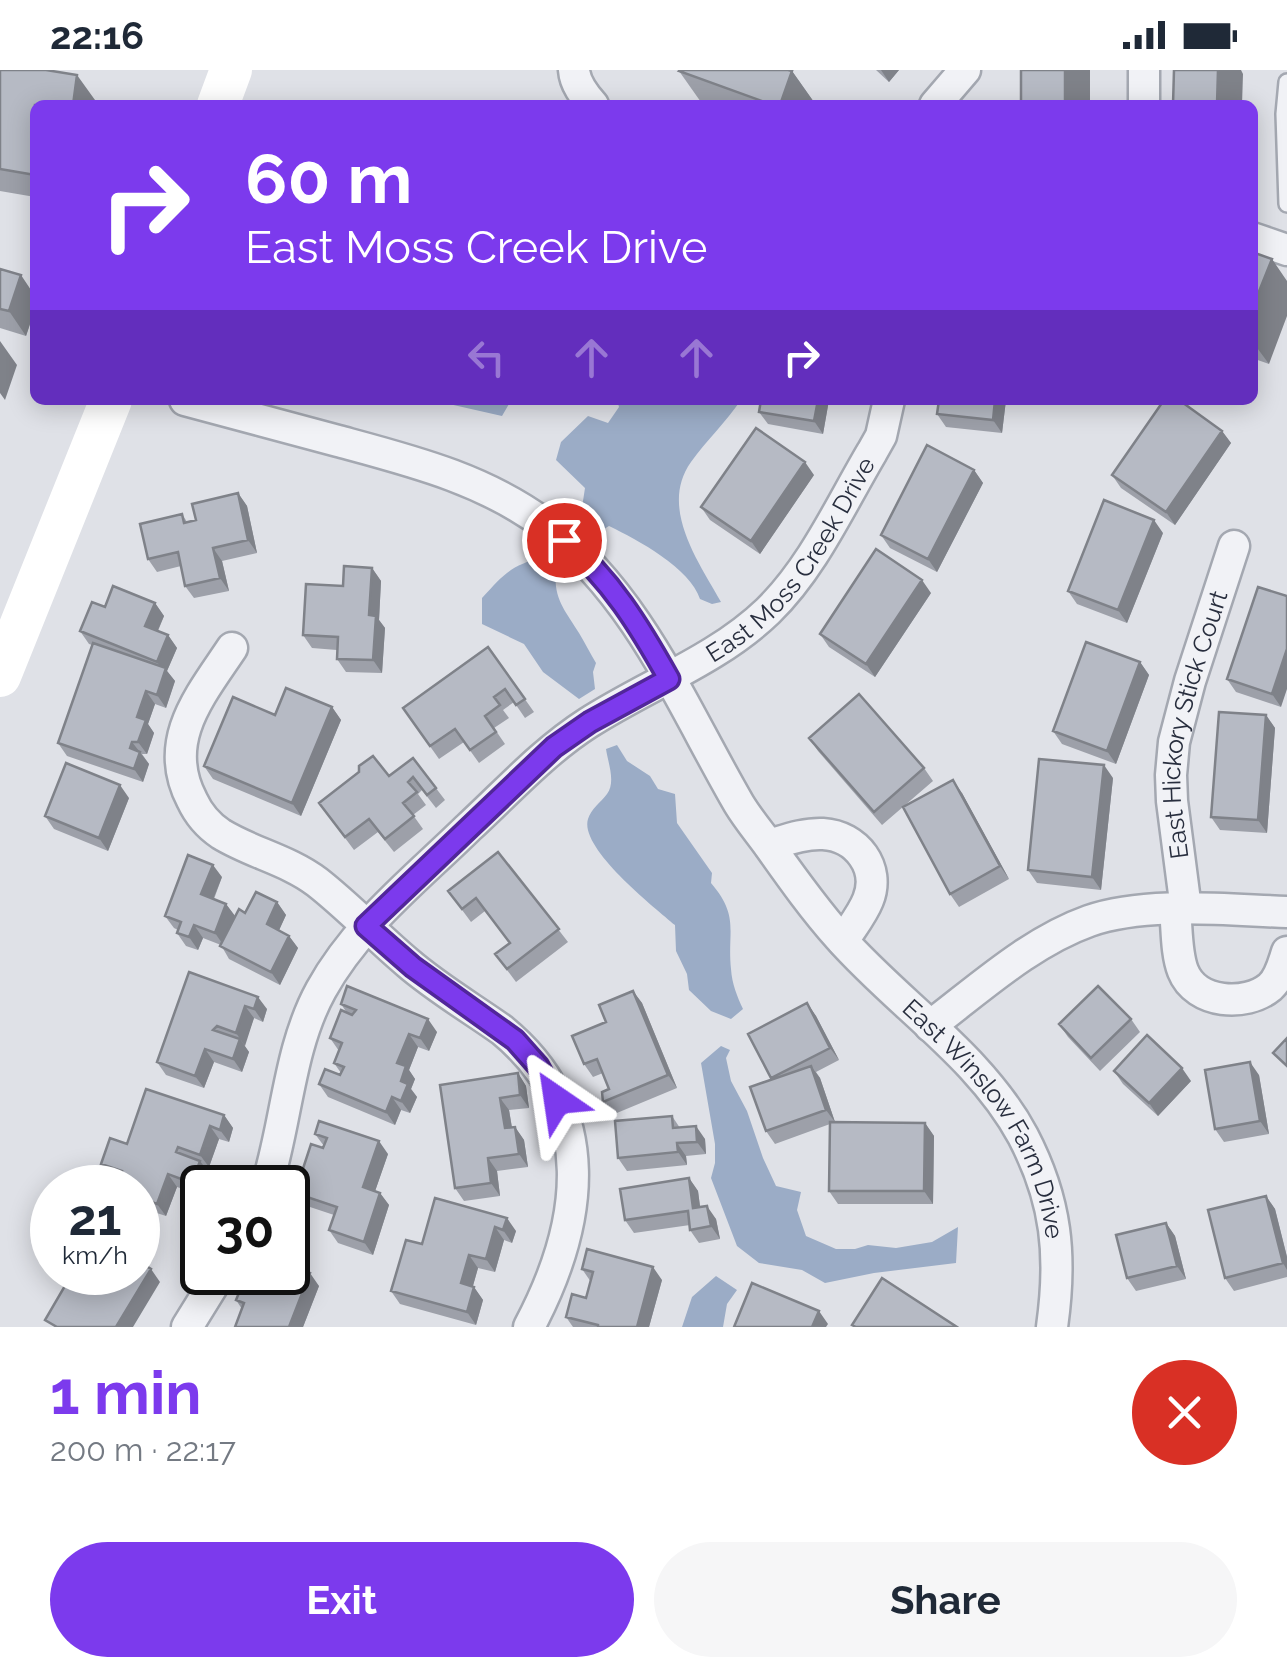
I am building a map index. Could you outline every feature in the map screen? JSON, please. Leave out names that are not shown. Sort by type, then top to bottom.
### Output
[{"type":"main road","points":[[0,676],[109,405]]},
{"type":"street","points":[[574,70],[574,78],[588,100]]},
{"type":"street","points":[[939,100],[965,70]]},
{"type":"street","points":[[1144,70],[1144,100]]},
{"type":"street","points":[[1258,240],[1287,250]]},
{"type":"street","name":"East Winslow Farm Drive","points":[[203,405],[432,467],[477,484],[546,526],[581,554],[606,581],[640,626],[742,808],[794,880],[843,941],[988,1082],[1008,1109],[1035,1161],[1052,1212],[1058,1284],[1052,1327]]},
{"type":"street","name":"East Moss Creek Drive","points":[[272,1165],[307,1019],[338,962],[366,926],[554,747],[752,626],[808,563],[881,436],[888,405]]},
{"type":"street","name":"East Hickory Stick Court","points":[[1234,546],[1174,742],[1171,775],[1183,972],[1202,992],[1218,999],[1238,1000],[1273,985],[1287,952]]},
{"type":"street","points":[[232,648],[202,692],[182,733],[181,770],[186,790],[201,814],[220,833],[315,880],[413,967],[515,1040],[538,1066],[566,1121],[575,1168],[571,1216],[540,1307],[529,1327]]},
{"type":"street","points":[[768,845],[824,834],[854,845],[863,854],[870,866],[870,897],[843,941]]},
{"type":"street","points":[[930,1026],[1028,954],[1091,920],[1180,909],[1287,912]]},
{"type":"street","points":[[187,1327],[207,1295]]},
{"type":"lane","points":[[1287,82],[1287,204]]},
{"type":"water","points":[[453,405],[508,405],[502,416]]},
{"type":"water","points":[[737,405],[691,462],[679,497],[685,534],[721,602],[712,604],[700,599],[686,576],[662,556],[609,526],[599,532],[581,514],[585,488],[556,460],[561,442],[588,416],[608,423],[619,407]]},
{"type":"water","points":[[544,557],[556,570],[561,604],[596,663],[595,689],[579,699],[543,672],[524,644],[482,624],[482,598],[516,567]]},
{"type":"water","points":[[617,745],[627,761],[650,776],[658,789],[675,794],[677,823],[712,873],[711,883],[726,905],[732,974],[743,1009],[731,1019],[711,1011],[689,990],[687,974],[676,951],[675,925],[606,861],[588,831],[589,815],[611,784],[606,749]]},
{"type":"water","points":[[721,1046],[730,1050],[726,1058],[731,1081],[776,1186],[801,1192],[797,1210],[806,1236],[836,1249],[868,1245],[896,1248],[932,1242],[958,1227],[956,1263],[825,1283],[802,1270],[759,1263],[737,1246],[711,1178],[715,1144],[701,1063]]},
{"type":"water","points":[[716,1276],[737,1290],[727,1304],[723,1327],[682,1327],[692,1297]]},
{"type":"building","points":[[0,70],[77,75],[74,100],[30,100],[30,174],[0,169]]},
{"type":"building","points":[[1021,70],[1065,70],[1065,100],[1021,100]]},
{"type":"building","points":[[1174,70],[1218,70],[1217,100],[1173,100]]},
{"type":"building","points":[[679,71],[792,71],[782,100],[759,100]]},
{"type":"building","points":[[1258,254],[1272,259],[1258,294]]},
{"type":"building","points":[[0,269],[21,275],[9,311],[0,309]]},
{"type":"building","points":[[760,405],[817,405],[814,421],[759,412]]},
{"type":"building","points":[[938,405],[994,405],[993,420],[937,414]]},
{"type":"building","points":[[1161,405],[1186,405],[1222,431],[1166,512],[1112,475]]},
{"type":"building","points":[[756,428],[805,462],[751,541],[701,507]]},
{"type":"building","points":[[927,445],[974,470],[928,559],[881,535]]},
{"type":"building","points":[[238,493],[248,540],[213,548],[220,578],[185,586],[178,552],[148,559],[140,524],[182,514],[184,523],[196,520],[192,504]]},
{"type":"building","points":[[1104,500],[1154,520],[1118,610],[1068,591]]},
{"type":"building","points":[[876,549],[922,580],[866,664],[820,634]]},
{"type":"building","points":[[344,566],[372,568],[369,615],[376,616],[373,660],[337,659],[338,637],[303,635],[306,584],[343,586]]},
{"type":"building","points":[[113,586],[155,603],[145,626],[168,635],[157,662],[80,631],[92,602],[105,607]]},
{"type":"building","points":[[1258,587],[1287,596],[1287,649],[1272,694],[1227,679]]},
{"type":"building","points":[[1086,642],[1140,662],[1107,751],[1053,731]]},
{"type":"building","points":[[93,643],[166,668],[157,695],[146,691],[137,717],[146,720],[138,742],[132,742],[130,748],[140,752],[134,769],[58,743]]},
{"type":"building","points":[[488,647],[525,699],[516,705],[505,689],[494,697],[500,705],[485,716],[496,732],[470,750],[455,729],[430,746],[403,708]]},
{"type":"building","points":[[286,688],[332,707],[292,803],[204,766],[233,697],[275,715]]},
{"type":"building","points":[[859,694],[924,768],[874,812],[809,738]]},
{"type":"building","points":[[1219,712],[1266,715],[1258,820],[1211,817]]},
{"type":"building","points":[[373,756],[389,776],[413,758],[436,788],[427,795],[413,777],[408,782],[417,792],[403,803],[414,816],[385,839],[369,819],[345,837],[319,803]]},
{"type":"building","points":[[1039,759],[1104,765],[1092,877],[1028,870]]},
{"type":"building","points":[[66,763],[120,785],[99,838],[45,816]]},
{"type":"building","points":[[953,780],[1000,866],[950,894],[903,807]]},
{"type":"building","points":[[498,852],[559,929],[507,969],[495,954],[510,943],[476,898],[462,909],[448,891]]},
{"type":"building","points":[[188,855],[213,865],[201,894],[226,904],[215,933],[194,925],[189,937],[177,933],[181,922],[165,916]]},
{"type":"building","points":[[256,892],[277,902],[267,924],[289,936],[271,972],[220,946],[239,909],[245,913]]},
{"type":"building","points":[[189,972],[258,997],[254,1009],[245,1006],[236,1033],[217,1026],[213,1030],[240,1039],[233,1059],[205,1049],[195,1076],[157,1062]]},
{"type":"building","points":[[347,986],[428,1019],[420,1038],[409,1034],[397,1063],[406,1066],[401,1081],[408,1084],[401,1101],[392,1097],[386,1112],[319,1084],[325,1069],[340,1075],[344,1067],[334,1063],[342,1043],[330,1038],[341,1010],[352,1015],[356,1010],[341,1004]]},
{"type":"building","points":[[1098,986],[1131,1019],[1091,1058],[1059,1024]]},
{"type":"building","points":[[633,991],[668,1075],[603,1102],[602,1092],[609,1089],[597,1059],[584,1064],[572,1036],[606,1022],[599,1005]]},
{"type":"building","points":[[807,1003],[830,1048],[771,1078],[748,1034]]},
{"type":"building","points":[[1147,1035],[1182,1068],[1149,1103],[1114,1071]]},
{"type":"building","points":[[1287,1038],[1287,1066],[1273,1053]]},
{"type":"building","points":[[1250,1062],[1260,1121],[1215,1129],[1205,1070]]},
{"type":"building","points":[[811,1066],[826,1110],[766,1131],[750,1087]]},
{"type":"building","points":[[518,1073],[520,1095],[500,1098],[505,1128],[515,1127],[519,1154],[488,1158],[491,1183],[455,1188],[440,1085]]},
{"type":"building","points":[[146,1089],[224,1115],[220,1130],[210,1126],[200,1155],[178,1147],[176,1152],[200,1161],[199,1165],[180,1165],[180,1178],[168,1174],[160,1196],[160,1165],[101,1164],[110,1138],[127,1144]]},
{"type":"building","points":[[672,1116],[673,1128],[696,1126],[697,1142],[677,1143],[678,1152],[618,1158],[615,1121]]},
{"type":"building","points":[[319,1121],[379,1141],[363,1187],[380,1193],[364,1242],[329,1230],[337,1207],[310,1198],[310,1165],[304,1165],[311,1144],[323,1148],[327,1138],[315,1134]]},
{"type":"building","points":[[830,1122],[925,1123],[924,1191],[829,1191]]},
{"type":"building","points":[[689,1178],[693,1208],[707,1206],[711,1226],[690,1230],[688,1211],[625,1220],[620,1189]]},
{"type":"building","points":[[1266,1196],[1283,1263],[1225,1278],[1208,1210]]},
{"type":"building","points":[[435,1198],[507,1218],[503,1230],[495,1227],[486,1259],[469,1255],[461,1283],[474,1287],[467,1312],[391,1291],[406,1240],[422,1244]]},
{"type":"building","points":[[1166,1223],[1177,1266],[1127,1278],[1116,1235]]},
{"type":"building","points":[[587,1249],[653,1267],[637,1327],[598,1327],[566,1317],[572,1294],[586,1298],[593,1272],[582,1269]]},
{"type":"building","points":[[882,1278],[957,1327],[852,1325]]},
{"type":"building","points":[[752,1283],[819,1311],[812,1327],[734,1327]]},
{"type":"building","points":[[60,1295],[135,1295],[116,1327],[57,1327],[45,1320]]},
{"type":"building","points":[[238,1295],[301,1295],[289,1327],[235,1327],[244,1303],[236,1300]]},
{"type":"route","points":[[557,1100],[538,1066],[515,1040],[413,967],[366,926],[554,747],[590,722],[669,679],[640,626],[606,581],[564,540]]}]
